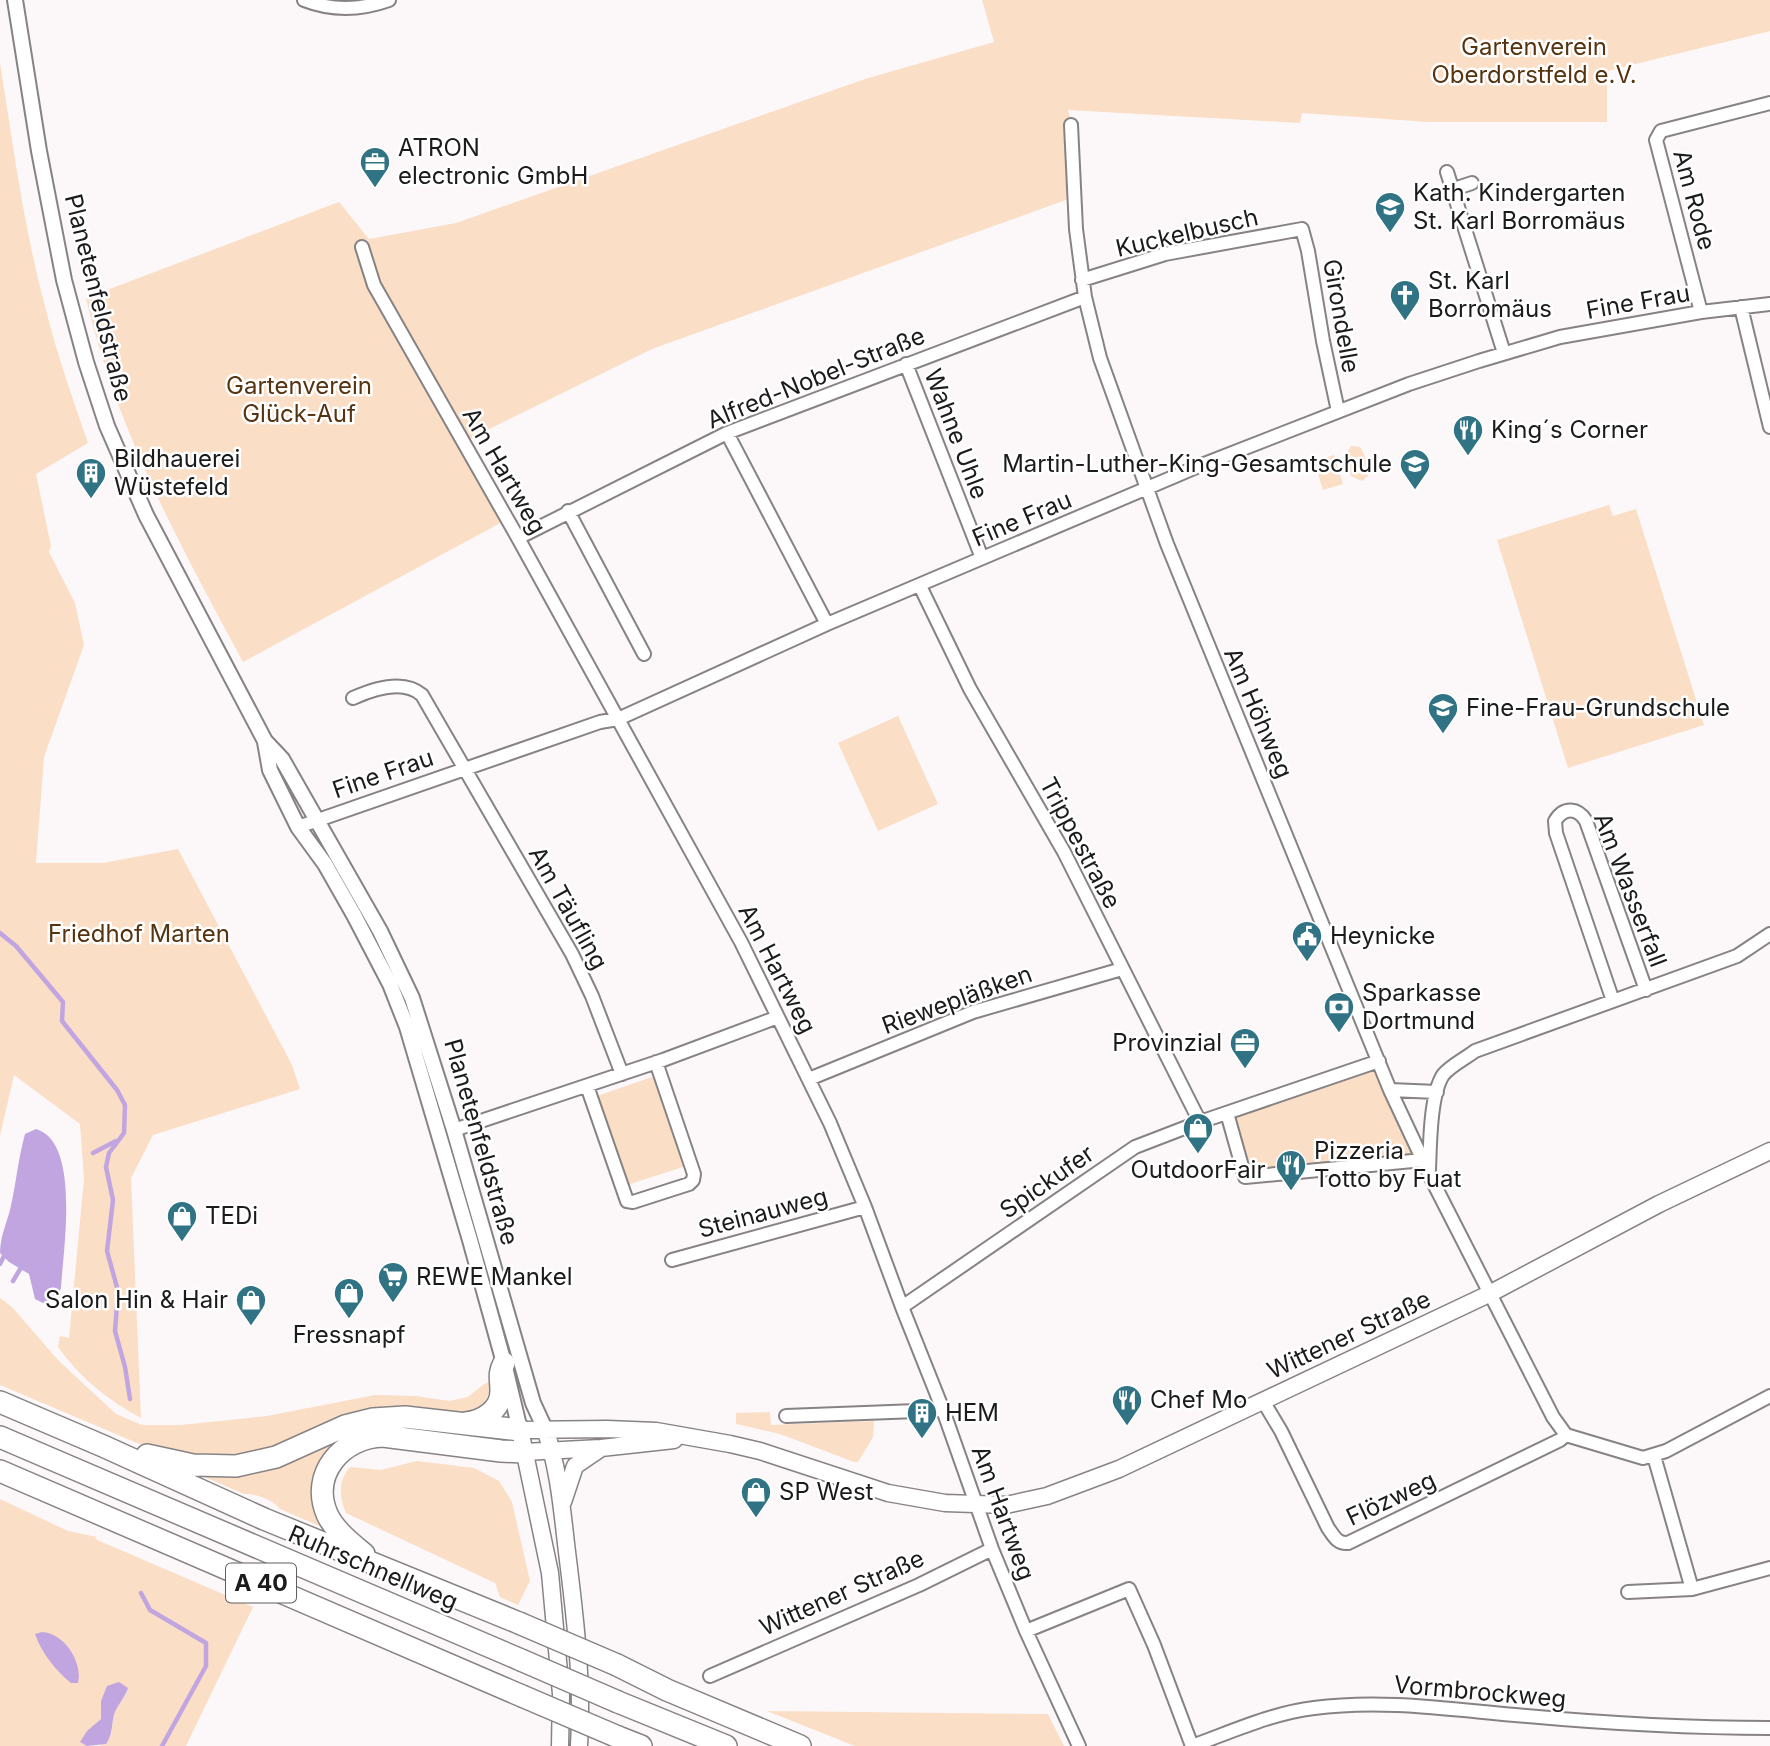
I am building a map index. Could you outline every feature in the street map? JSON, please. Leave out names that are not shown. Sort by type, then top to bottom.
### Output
[{"type":"highway","points":[[455,1424],[484,1419],[495,1408],[501,1394],[499,1372],[504,1363]]},
{"type":"highway","points":[[0,1402],[264,1520],[519,1623],[800,1746]]},
{"type":"highway","points":[[103,1446],[179,1463],[236,1466],[276,1457],[345,1426],[373,1419],[405,1417],[520,1430]]},
{"type":"highway","points":[[383,1567],[332,1524],[323,1499],[329,1470],[335,1458],[346,1447],[368,1436],[383,1436],[524,1452]]},
{"type":"highway","name":"Ruhrschnellweg","points":[[0,1437],[726,1746]]},
{"type":"highway","name":"A 40","points":[[0,1471],[641,1746]]},
{"type":"main road","name":"Wittener Straße","points":[[520,1430],[656,1431],[760,1451],[888,1493],[921,1500],[1006,1505],[1066,1490],[1096,1479],[1490,1293],[1659,1204],[1770,1151]]},
{"type":"main road","name":"Planetenfeldstraße","points":[[544,1429],[552,1450],[562,1507],[576,1628],[581,1706],[579,1746]]},
{"type":"main road","name":"Planetenfeldstraße","points":[[520,1430],[550,1573],[561,1694],[560,1746]]},
{"type":"main road","name":"Wittener Straße","points":[[524,1452],[601,1448],[687,1438]]},
{"type":"main road","points":[[562,1507],[576,1465],[601,1448]]},
{"type":"street","name":"Planetenfeldstraße","points":[[15,0],[64,280],[107,426],[152,526],[265,741],[270,769],[298,827],[325,864],[390,984],[407,1027],[492,1317],[520,1430]]},
{"type":"street","points":[[304,0],[339,9],[389,0]]},
{"type":"street","name":"Am Rode","points":[[1701,312],[1656,140],[1661,131],[1770,103]]},
{"type":"street","name":"Am Höhweg","points":[[1071,125],[1076,229],[1085,297],[1100,358],[1146,489],[1391,1090],[1429,1173],[1523,1360],[1553,1417],[1566,1434]]},
{"type":"street","points":[[1447,172],[1504,353]]},
{"type":"street","points":[[1454,189],[1472,183]]},
{"type":"street","name":"Kuckelbusch","points":[[1082,280],[1165,254],[1302,229]]},
{"type":"street","name":"Girondelle","points":[[1302,229],[1338,411]]},
{"type":"street","name":"Am Hartweg","points":[[362,247],[374,285],[518,538],[741,942],[830,1123],[943,1410],[992,1549],[1079,1746]]},
{"type":"street","name":"Alfred-Nobel-Straße","points":[[518,538],[727,433],[1085,297]]},
{"type":"street","name":"Fine Frau","points":[[316,819],[600,722],[618,719],[827,624],[1338,411],[1504,353],[1560,337],[1701,312],[1770,304]]},
{"type":"street","points":[[1741,307],[1770,427]]},
{"type":"street","name":"Wahne Uhle","points":[[906,364],[982,558]]},
{"type":"street","points":[[727,433],[827,624]]},
{"type":"street","points":[[568,511],[644,654]]},
{"type":"street","name":"Trippestraße","points":[[920,586],[970,689],[1064,852],[1200,1122]]},
{"type":"street","name":"Fine Frau","points":[[353,698],[374,688],[416,690],[422,695],[463,769]]},
{"type":"street","name":"Planetenfeldstraße","points":[[265,741],[282,759],[401,973],[422,1025],[533,1403],[544,1429]]},
{"type":"street","name":"Am Täufling","points":[[463,769],[533,883],[572,954],[592,996],[621,1074]]},
{"type":"street","name":"Am Wasserfall","points":[[1614,1001],[1556,833],[1555,821],[1563,812],[1572,809],[1578,811],[1586,821],[1646,990]]},
{"type":"street","points":[[298,827],[316,819]]},
{"type":"street","points":[[1429,1173],[1432,1121],[1437,1092],[1444,1075],[1475,1051],[1737,956],[1770,934]]},
{"type":"street","name":"Riewepläßken","points":[[808,1079],[973,1012],[1122,969]]},
{"type":"street","points":[[454,1130],[656,1062],[778,1017]]},
{"type":"street","name":"Spickufer","points":[[902,1307],[1135,1147],[1379,1061]]},
{"type":"street","points":[[587,1086],[627,1201],[633,1202],[689,1184],[694,1174],[656,1062]]},
{"type":"street","points":[[1391,1090],[1437,1092]]},
{"type":"street","points":[[1227,1113],[1245,1177],[1423,1160]]},
{"type":"street","name":"Steinauweg","points":[[672,1260],[865,1207]]},
{"type":"street","points":[[1566,1434],[1643,1458],[1654,1456],[1770,1396]]},
{"type":"street","name":"Flözweg","points":[[1263,1401],[1281,1431],[1328,1528],[1342,1544],[1431,1505],[1560,1440],[1566,1434]]},
{"type":"street","points":[[786,1416],[943,1410]]},
{"type":"street","points":[[1654,1456],[1692,1589]]},
{"type":"street","name":"Wittener Straße","points":[[710,1676],[919,1585],[992,1549]]},
{"type":"street","points":[[1628,1592],[1692,1589],[1770,1568]]},
{"type":"street","points":[[1026,1631],[1129,1589],[1154,1645],[1192,1746]]},
{"type":"street","name":"Vormbrockweg","points":[[1192,1746],[1311,1708],[1350,1704],[1393,1704],[1640,1726],[1770,1728]]},
{"type":"green space","name":"Gartenverein Glück-Auf","points":[[982,0],[1770,0],[1770,31],[1607,71],[1607,122],[1428,122],[1302,113],[1300,123],[1068,110],[1071,120],[1074,197],[652,349],[465,441],[504,521],[243,662],[173,530],[132,440],[99,347],[86,298],[339,202],[369,239],[456,223],[865,79],[994,42]]},
{"type":"green space","name":"Friedhof Marten","points":[[0,63],[31,249],[50,327],[88,443],[36,474],[51,546],[49,552],[75,603],[84,645],[44,757],[36,863],[103,863],[178,849],[292,1065],[300,1089],[153,1135],[131,1178],[141,1418],[95,1387],[58,1347],[60,1336],[69,1338],[84,1179],[80,1124],[14,1075],[0,1136]]},
{"type":"green space","points":[[1351,446],[1360,447],[1364,453],[1368,476],[1362,481],[1351,476],[1345,455]]},
{"type":"green space","points":[[1334,455],[1343,484],[1323,490],[1314,461]]},
{"type":"green space","points":[[1609,505],[1613,516],[1636,509],[1704,725],[1568,768],[1497,540]]},
{"type":"green space","points":[[898,716],[938,804],[878,831],[838,743]]},
{"type":"green space","points":[[1379,1061],[1423,1160],[1245,1177],[1227,1113]]},
{"type":"green space","points":[[655,1076],[686,1166],[627,1185],[597,1096]]},
{"type":"green space","points":[[0,1298],[12,1307],[58,1360],[116,1414],[142,1425],[181,1425],[267,1416],[375,1395],[416,1396],[449,1401],[468,1397],[490,1382],[492,1387],[479,1414],[416,1411],[263,1453],[211,1459],[161,1451],[0,1385]]},
{"type":"green space","points":[[770,1412],[771,1425],[874,1421],[873,1437],[858,1462],[854,1462],[780,1434],[736,1424],[736,1413]]},
{"type":"green space","points":[[349,1430],[325,1458],[329,1530],[280,1509],[264,1498],[244,1494],[193,1472]]},
{"type":"green space","points":[[417,1461],[474,1468],[499,1481],[512,1502],[530,1581],[518,1605],[500,1597],[495,1583],[346,1513],[341,1489],[343,1478],[350,1467],[381,1470]]},
{"type":"green space","points":[[0,1499],[68,1531],[97,1537],[95,1539],[253,1607],[186,1746],[99,1746],[110,1736],[113,1718],[128,1688],[101,1701],[101,1719],[81,1742],[87,1746],[0,1746]]},
{"type":"green space","points":[[767,1711],[1048,1714],[1064,1746],[855,1746]]},
{"type":"shaded area","points":[[36,1129],[50,1138],[59,1154],[66,1200],[61,1288],[58,1297],[52,1302],[43,1303],[35,1299],[29,1274],[0,1253],[25,1134]]},
{"type":"shaded area","points":[[42,1632],[58,1637],[70,1650],[78,1666],[78,1683],[71,1683],[50,1661],[35,1634]]},
{"type":"shaded area","points":[[119,1682],[128,1688],[115,1712],[111,1734],[106,1744],[87,1746],[80,1742],[87,1731],[101,1719],[101,1701],[107,1686]]},
{"type":"waterway","points":[[0,933],[16,946],[63,1002],[62,1021],[117,1090],[125,1105],[124,1133],[109,1153],[106,1167],[113,1200],[107,1251],[118,1291],[115,1331],[130,1399]]},
{"type":"waterway","points":[[93,1153],[116,1141]]},
{"type":"waterway","points":[[0,1264],[6,1252]]},
{"type":"waterway","points":[[13,1281],[22,1266]]},
{"type":"waterway","points":[[141,1593],[150,1610],[206,1643],[206,1666],[162,1746]]},
{"type":"place","name":"ATRON electronic GmbH","points":[[375,189]]},
{"type":"place","name":"Kath. Kindergarten St. Karl Borromäus","points":[[1390,234]]},
{"type":"place","name":"St. Karl Borromäus","points":[[1405,322]]},
{"type":"place","name":"King´s Corner","points":[[1468,457]]},
{"type":"place","name":"Martin-Luther-King-Gesamtschule","points":[[1415,491]]},
{"type":"place","name":"Bildhauerei Wüstefeld","points":[[91,500]]},
{"type":"place","name":"Fine-Frau-Grundschule","points":[[1443,735]]},
{"type":"place","name":"Heynicke","points":[[1307,963]]},
{"type":"place","name":"Sparkasse Dortmund","points":[[1339,1034]]},
{"type":"place","name":"Provinzial","points":[[1245,1070]]},
{"type":"place","name":"OutdoorFair","points":[[1198,1155]]},
{"type":"place","name":"Pizzeria Totto by Fuat","points":[[1291,1192]]},
{"type":"place","name":"TEDi","points":[[182,1243]]},
{"type":"place","name":"REWE Mankel","points":[[393,1304]]},
{"type":"place","name":"Fressnapf","points":[[349,1320]]},
{"type":"place","name":"Salon Hin & Hair","points":[[251,1327]]},
{"type":"place","name":"Chef Mo","points":[[1127,1427]]},
{"type":"place","name":"HEM","points":[[922,1440]]},
{"type":"place","name":"SP West","points":[[756,1519]]},
{"type":"park label","name":"Gartenverein Oberdorstfeld e.V.","points":[[1534,61]]}]
